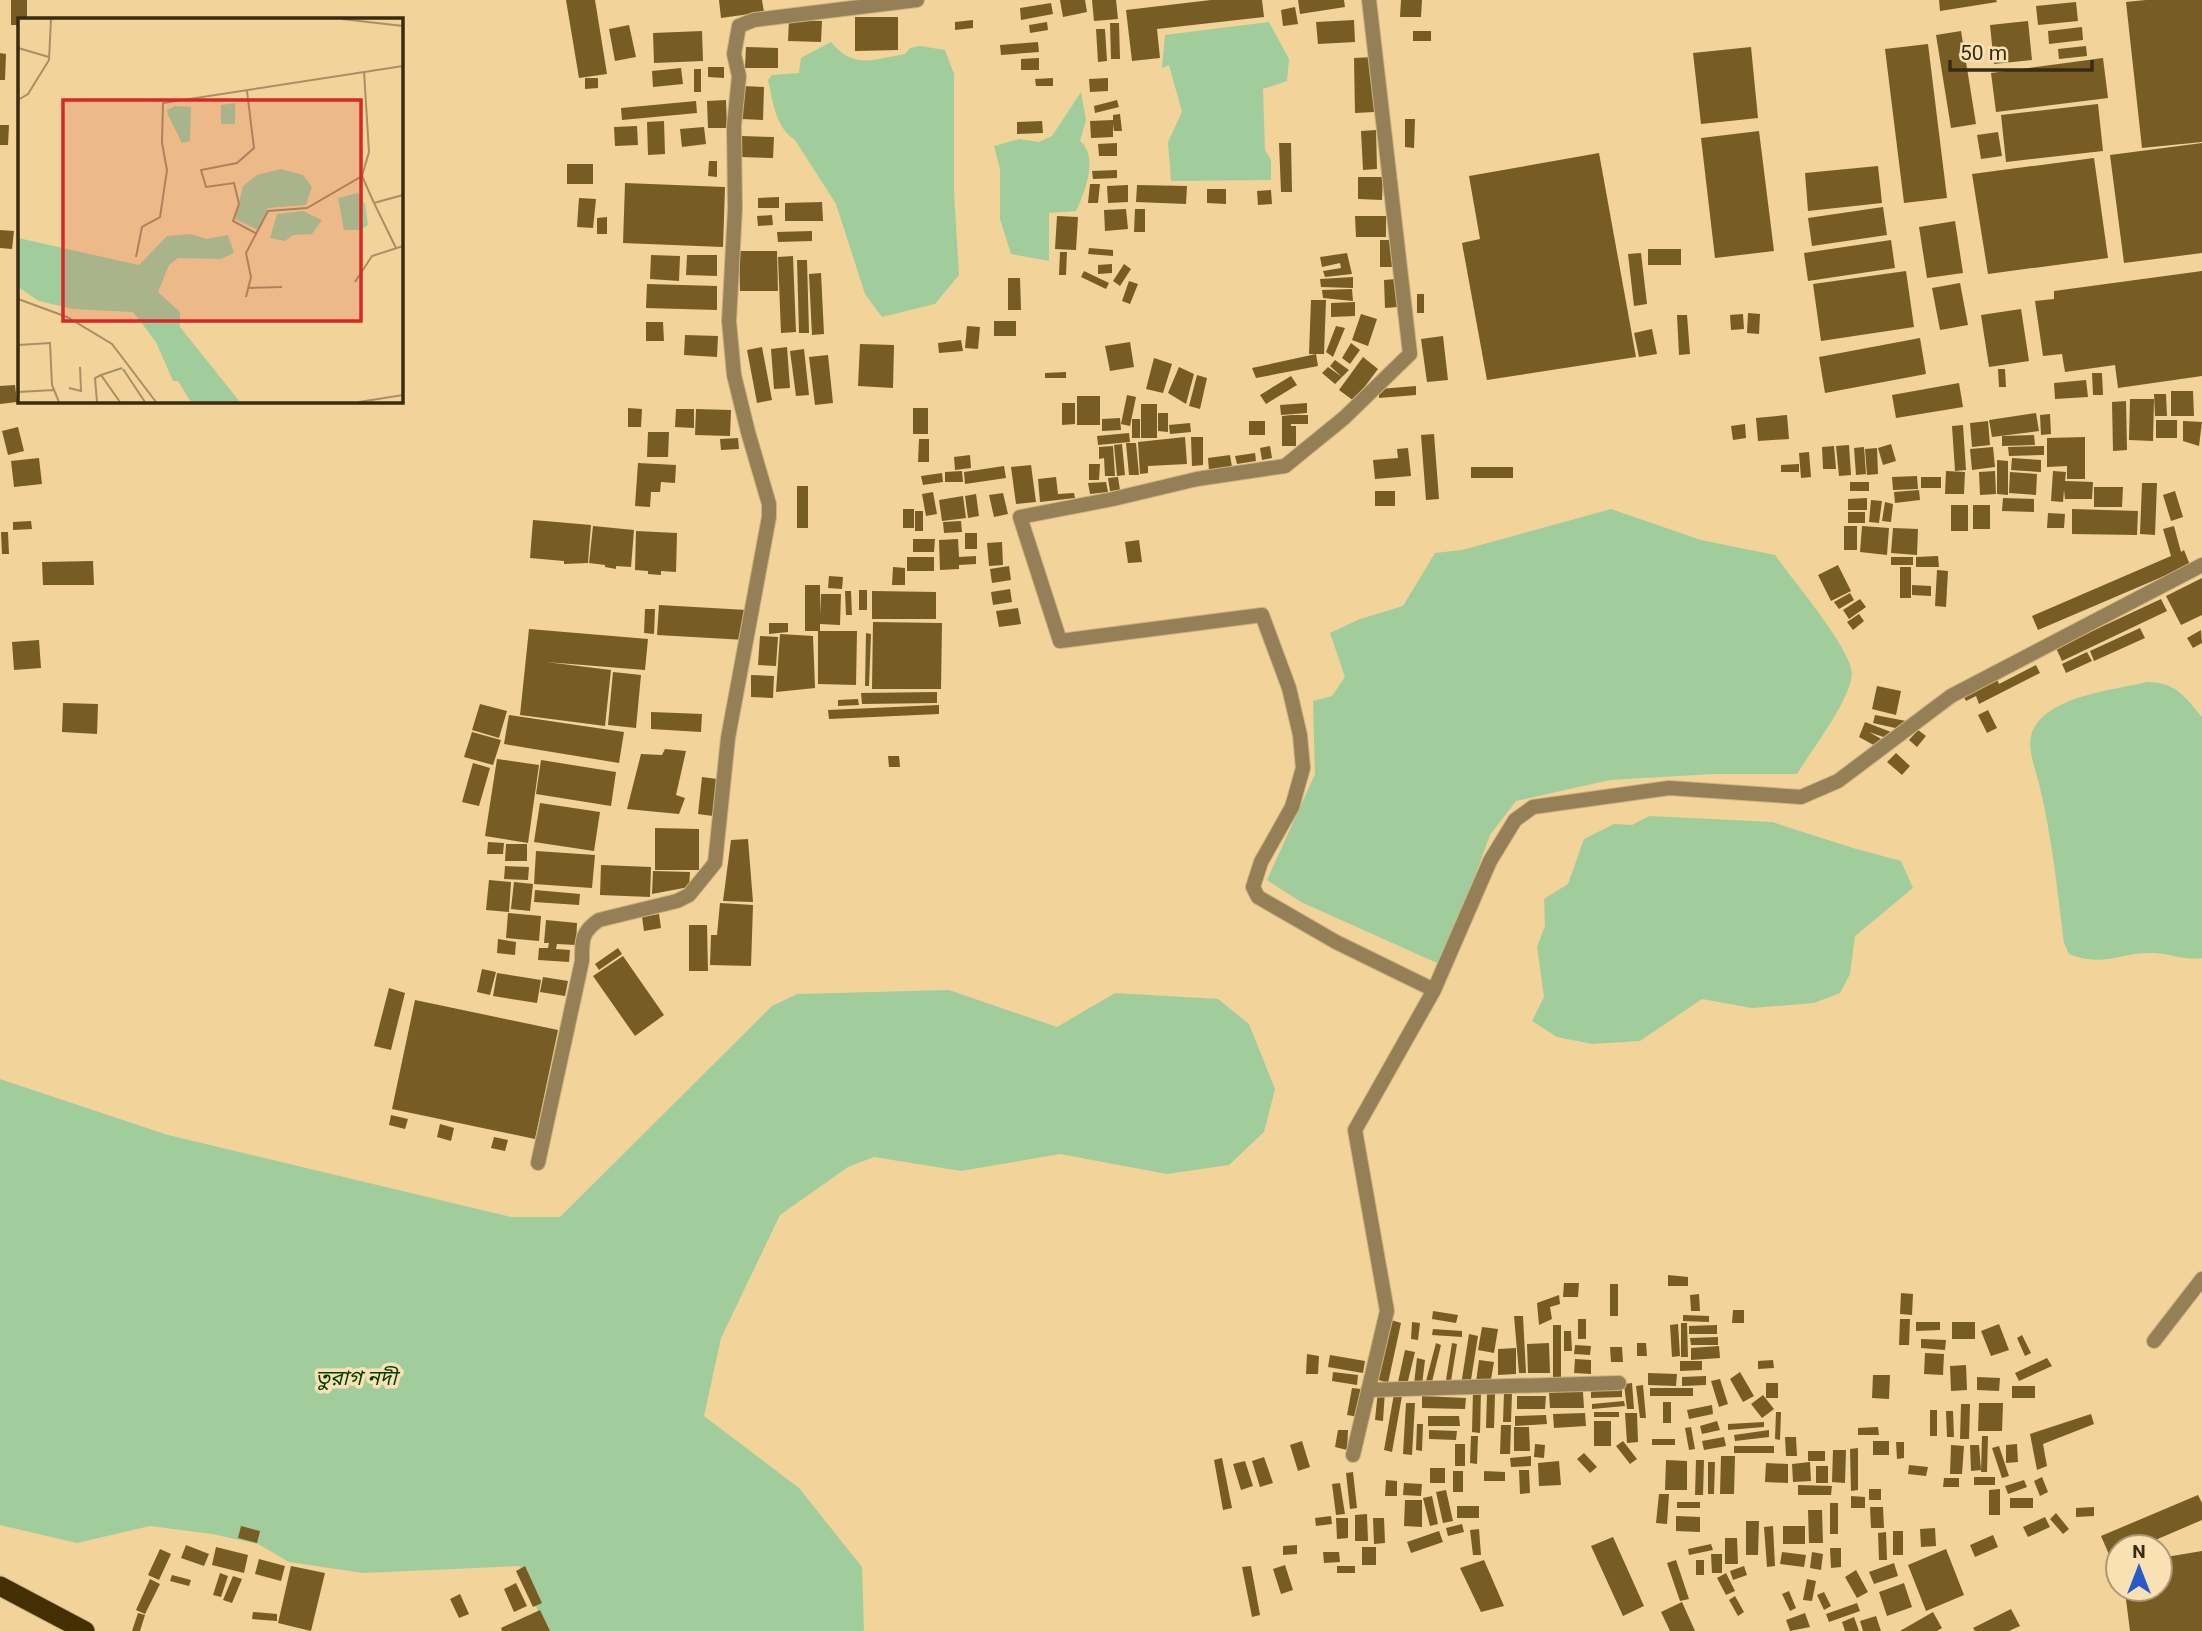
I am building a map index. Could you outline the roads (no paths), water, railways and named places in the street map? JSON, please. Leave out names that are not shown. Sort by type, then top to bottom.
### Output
[{"type":"highway","points":[[0,1586],[85,1631]]},
{"type":"street","points":[[538,1163],[582,961],[583,937],[590,926],[599,920],[677,901],[689,895],[715,863],[728,738],[769,517],[769,504],[734,375],[729,321],[735,209],[734,126],[739,76],[734,54],[739,26],[754,20],[917,0]]},
{"type":"street","points":[[1369,0],[1410,354],[1344,418],[1285,466],[1197,479],[1020,517],[1060,641],[1262,615],[1289,688],[1300,735],[1303,768],[1292,807],[1261,862],[1254,887],[1258,897],[1336,943],[1434,990]]},
{"type":"street","points":[[1353,1455],[1387,1311],[1355,1130],[1434,990],[1490,861],[1516,820],[1532,807],[1669,788],[1801,797],[1838,781],[1951,696],[2202,565]]},
{"type":"street","points":[[2154,1341],[2202,1279]]},
{"type":"street","points":[[1368,1390],[1619,1383]]},
{"type":"water","points":[[1269,22],[1289,59],[1287,81],[1263,89],[1265,150],[1271,160],[1271,180],[1171,181],[1168,142],[1182,112],[1169,65],[1162,68],[1165,35]]},
{"type":"water","points":[[831,42],[848,56],[865,60],[905,54],[910,48],[920,46],[945,50],[954,74],[954,191],[959,275],[935,304],[882,317],[865,294],[836,204],[795,140],[788,135],[779,121],[768,80],[772,75],[799,73],[801,58]]},
{"type":"water","points":[[1081,92],[1086,120],[1080,141],[1089,156],[1089,165],[1080,203],[1076,211],[1049,213],[1049,261],[1011,254],[1000,219],[1000,169],[994,146],[1019,139],[1039,142],[1052,136]]},
{"type":"water","points":[[1611,509],[1701,540],[1775,555],[1832,631],[1849,663],[1852,674],[1850,685],[1838,711],[1797,774],[1713,774],[1610,780],[1516,801],[1490,835],[1458,922],[1437,963],[1301,902],[1267,880],[1315,774],[1313,701],[1332,696],[1345,677],[1330,633],[1360,619],[1403,606],[1435,553],[1462,550]]},
{"type":"water","points":[[2147,682],[2173,688],[2185,697],[2202,717],[2202,958],[2140,953],[2102,960],[2082,958],[2069,954],[2064,943],[2054,863],[2030,740],[2035,726],[2056,707],[2086,695]]},
{"type":"water","points":[[1649,816],[1772,822],[1901,861],[1913,888],[1855,936],[1850,974],[1840,993],[1814,1003],[1752,1008],[1702,999],[1640,1041],[1592,1044],[1557,1037],[1532,1021],[1544,997],[1537,947],[1545,926],[1544,899],[1568,884],[1584,839],[1614,824],[1632,825]]},
{"type":"water","name":"তুরাগ নদী","points":[[949,990],[1057,1027],[1115,993],[1218,999],[1249,1024],[1275,1089],[1264,1132],[1229,1165],[1167,1174],[1060,1154],[961,1171],[874,1157],[848,1167],[780,1215],[721,1338],[704,1416],[799,1488],[862,1567],[864,1631],[546,1631],[520,1566],[363,1573],[289,1562],[258,1544],[212,1534],[150,1526],[77,1543],[0,1525],[0,1079],[168,1135],[511,1217],[560,1217],[772,1006],[797,994]]}]
